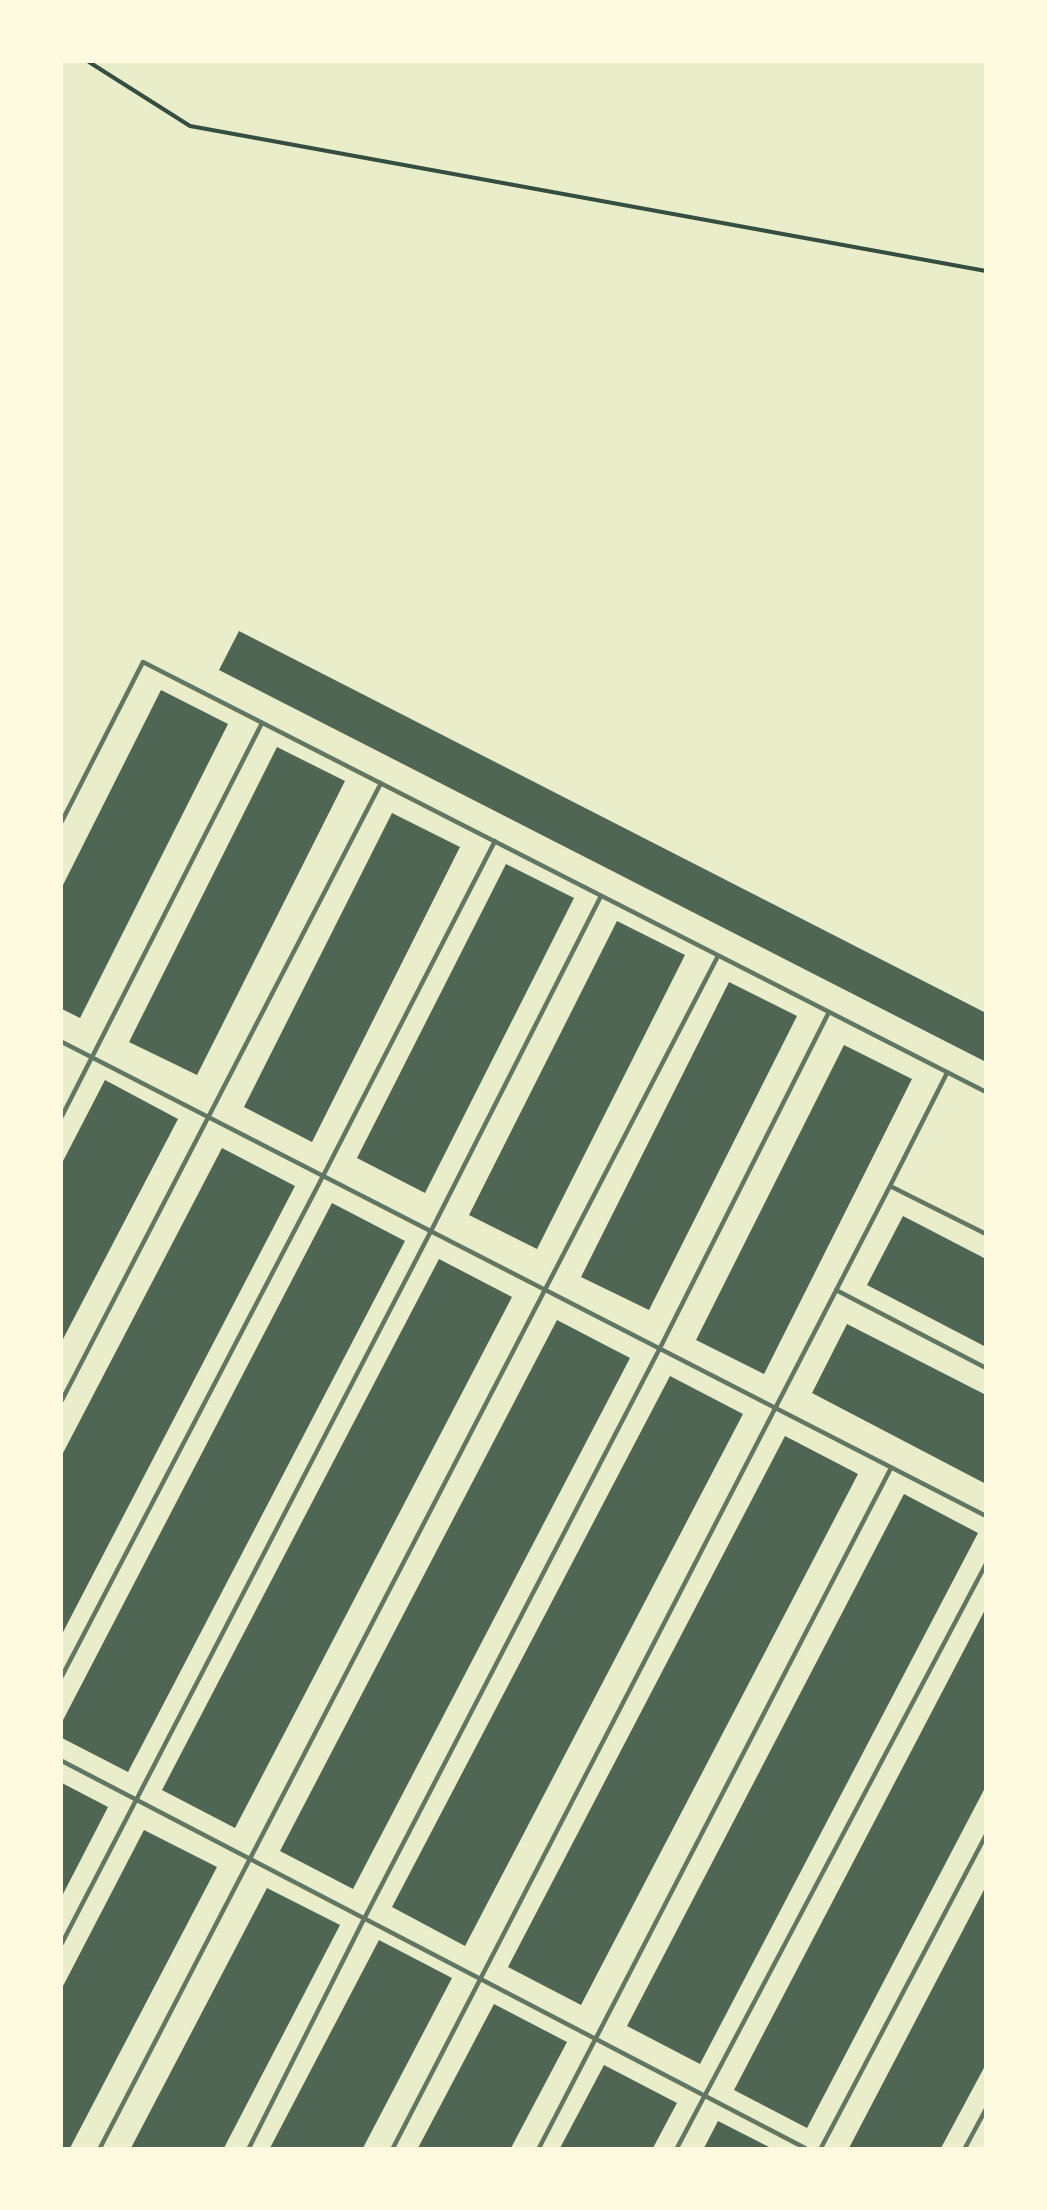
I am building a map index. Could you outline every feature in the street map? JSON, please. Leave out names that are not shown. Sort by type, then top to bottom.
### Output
[{"type":"lane","points":[[62,821],[143,662],[986,1092]]},
{"type":"lane","points":[[62,1116],[262,723]]},
{"type":"lane","points":[[62,1400],[381,783]]},
{"type":"lane","points":[[62,1676],[495,841]]},
{"type":"lane","points":[[62,1943],[431,1231],[601,896]]},
{"type":"lane","points":[[99,2148],[718,956]]},
{"type":"lane","points":[[249,2148],[364,1919],[660,1348],[829,1012]]},
{"type":"lane","points":[[62,1042],[986,1516]]},
{"type":"lane","points":[[393,2148],[948,1072]]},
{"type":"lane","points":[[890,1186],[986,1234]]},
{"type":"lane","points":[[836,1290],[986,1368]]},
{"type":"lane","points":[[539,2148],[891,1468]]},
{"type":"lane","points":[[677,2148],[986,1564]]},
{"type":"lane","points":[[62,1761],[805,2148]]},
{"type":"lane","points":[[821,2148],[986,1836]]},
{"type":"lane","points":[[965,2148],[986,2109]]},
{"type":"path","points":[[89,62],[190,126],[986,271]]},
{"type":"building","points":[[239,631],[986,1013],[986,1062],[219,670]]},
{"type":"building","points":[[161,690],[228,724],[80,1018],[62,1009],[62,887]]},
{"type":"building","points":[[277,747],[345,781],[197,1075],[129,1042]]},
{"type":"building","points":[[392,813],[460,847],[312,1142],[244,1107]]},
{"type":"building","points":[[506,864],[574,898],[425,1193],[357,1158]]},
{"type":"building","points":[[617,921],[685,955],[537,1249],[469,1215]]},
{"type":"building","points":[[729,982],[797,1016],[649,1310],[581,1277]]},
{"type":"building","points":[[844,1045],[912,1079],[764,1374],[696,1340]]},
{"type":"building","points":[[105,1080],[178,1119],[62,1341],[62,1163]]},
{"type":"building","points":[[222,1148],[295,1186],[62,1634],[62,1455]]},
{"type":"building","points":[[332,1203],[405,1241],[128,1772],[62,1738],[62,1722]]},
{"type":"building","points":[[903,1216],[986,1259],[986,1347],[867,1285]]},
{"type":"building","points":[[439,1259],[512,1297],[235,1828],[162,1790]]},
{"type":"building","points":[[557,1320],[630,1358],[353,1889],[280,1851]]},
{"type":"building","points":[[847,1324],[986,1395],[986,1484],[812,1393]]},
{"type":"building","points":[[670,1376],[743,1414],[465,1946],[392,1907]]},
{"type":"building","points":[[785,1436],[858,1474],[581,2005],[508,1967]]},
{"type":"building","points":[[904,1494],[978,1533],[700,2064],[627,2026]]},
{"type":"building","points":[[986,1608],[986,1786],[807,2128],[734,2090]]},
{"type":"building","points":[[62,1783],[108,1807],[62,1896]]},
{"type":"building","points":[[144,1830],[217,1867],[70,2148],[62,2148],[62,1988]]},
{"type":"building","points":[[986,1886],[986,2064],[941,2148],[849,2148]]},
{"type":"building","points":[[267,1888],[340,1925],[224,2148],[131,2148]]},
{"type":"building","points":[[379,1940],[452,1978],[363,2148],[270,2148]]},
{"type":"building","points":[[494,2004],[567,2042],[511,2148],[418,2148]]},
{"type":"building","points":[[604,2065],[677,2103],[653,2148],[560,2148]]},
{"type":"building","points":[[718,2121],[771,2148],[704,2148]]}]
